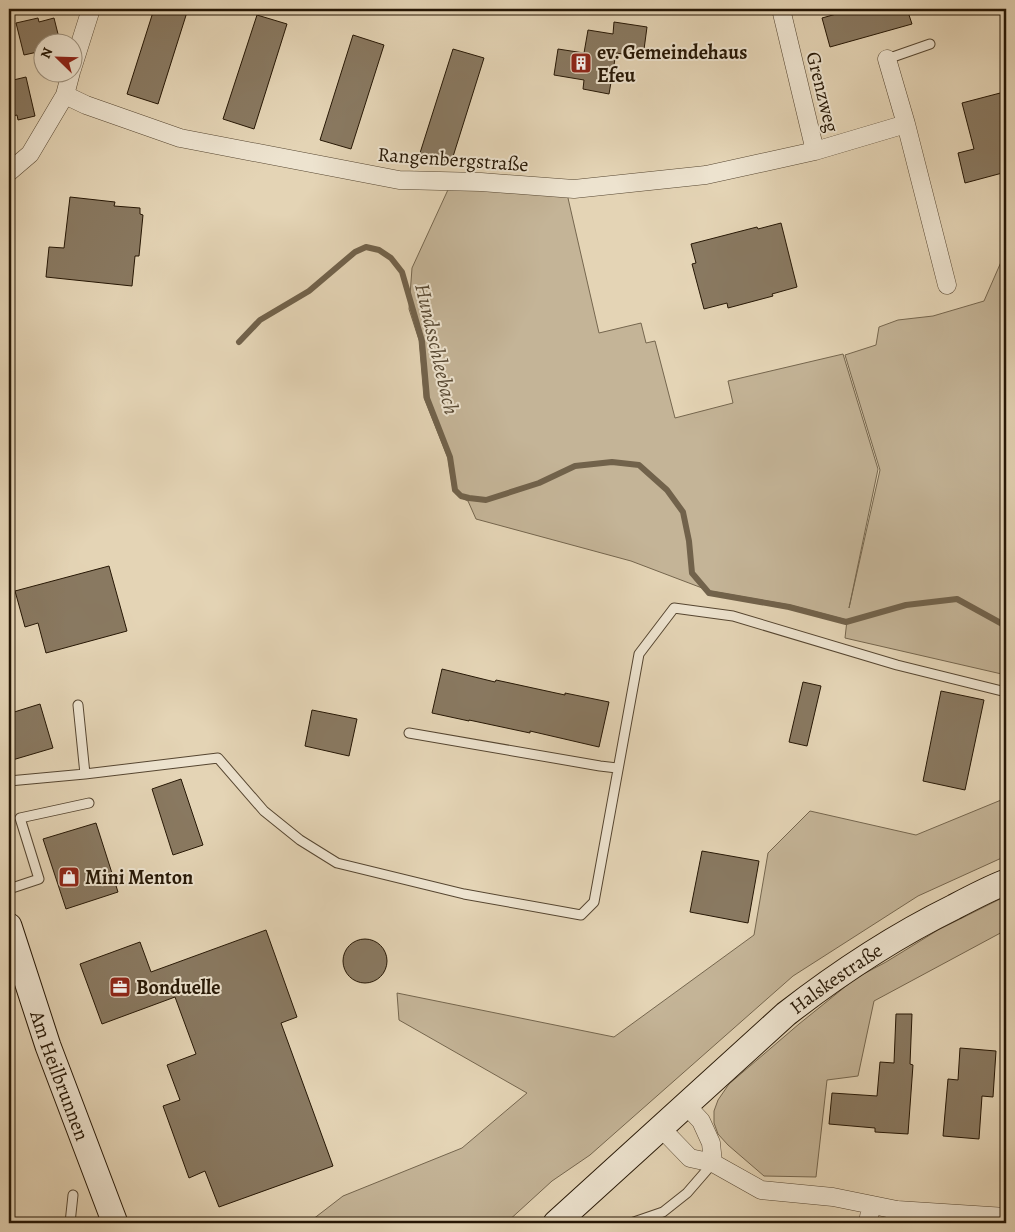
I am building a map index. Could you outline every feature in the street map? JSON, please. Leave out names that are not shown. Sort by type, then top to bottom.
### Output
[{"type":"street","points":[[82,36],[90,9]]},
{"type":"street","name":"Grenzweg","points":[[781,9],[815,151],[906,124]]},
{"type":"street","points":[[887,59],[906,124],[947,285]]},
{"type":"street","points":[[9,172],[30,154],[65,95],[68,82]]},
{"type":"street","name":"Rangenbergstraße","points":[[65,95],[86,105],[180,138],[399,180],[481,182],[574,189],[706,175],[815,151]]},
{"type":"street","name":"Halskestraße","points":[[556,1223],[786,1014],[849,967],[890,941],[1006,882]]},
{"type":"street","name":"Am Heilbrunnen","points":[[9,926],[48,1046],[116,1223]]},
{"type":"street","points":[[686,1105],[702,1121],[711,1143],[713,1163]]},
{"type":"street","points":[[661,1128],[690,1158],[713,1163],[761,1190],[833,1197],[897,1210],[1006,1216]]},
{"type":"street","points":[[868,1223],[871,1205]]},
{"type":"lane","points":[[887,59],[930,44]]},
{"type":"lane","points":[[9,781],[218,758],[264,812],[300,840],[337,863],[464,894],[581,915],[594,902],[639,654],[674,608],[733,616],[897,665],[1006,692]]},
{"type":"lane","points":[[78,705],[85,774]]},
{"type":"lane","points":[[410,733],[617,768]]},
{"type":"lane","points":[[9,889],[39,879],[20,818],[89,803]]},
{"type":"lane","points":[[631,1223],[662,1212],[687,1193],[713,1163]]},
{"type":"lane","points":[[70,1223],[73,1195]]},
{"type":"shaded area","points":[[452,181],[565,185],[599,333],[641,323],[646,343],[655,341],[675,418],[733,403],[728,381],[843,354],[878,469],[849,608],[880,470],[845,355],[876,345],[879,327],[898,320],[933,316],[984,301],[1006,255],[1006,675],[845,638],[847,620],[790,605],[710,591],[631,561],[476,519],[468,501],[460,497],[453,490],[448,458],[424,398],[419,340],[409,309],[412,268]]},
{"type":"shaded area","points":[[1006,798],[1006,856],[918,896],[793,976],[590,1155],[552,1181],[506,1223],[308,1223],[343,1196],[462,1148],[527,1093],[399,1020],[397,993],[614,1037],[754,935],[768,853],[810,811],[916,835]]},
{"type":"shaded area","points":[[1006,896],[1006,930],[874,1001],[858,1076],[827,1080],[816,1177],[764,1176],[718,1134],[714,1123],[714,1111],[718,1100],[729,1084],[799,1024],[856,978],[938,930]]},
{"type":"building","points":[[154,9],[188,9],[158,104],[127,94]]},
{"type":"building","points":[[854,9],[907,9],[912,24],[830,47],[822,18]]},
{"type":"building","points":[[257,15],[287,24],[254,129],[223,119]]},
{"type":"building","points":[[38,18],[39,22],[54,18],[58,32],[32,32],[32,53],[24,55],[16,23]]},
{"type":"building","name":"ev. Gemeindehaus Efeu","points":[[614,22],[647,27],[643,57],[616,53],[609,94],[583,89],[584,80],[554,75],[558,49],[584,53],[588,30],[613,34]]},
{"type":"building","points":[[353,35],[384,45],[351,149],[320,140]]},
{"type":"building","points":[[453,49],[484,58],[451,163],[420,153]]},
{"type":"building","points":[[26,77],[35,116],[18,120],[17,115],[9,117],[9,81]]},
{"type":"building","points":[[1004,92],[1006,101],[1006,172],[965,183],[958,153],[974,149],[962,103]]},
{"type":"building","points":[[70,197],[115,202],[114,206],[140,208],[140,214],[143,215],[139,256],[135,256],[132,286],[46,277],[49,247],[64,248]]},
{"type":"building","points":[[781,223],[797,287],[772,294],[773,296],[728,308],[727,303],[704,309],[692,264],[696,263],[691,244],[757,227],[758,229]]},
{"type":"building","points":[[109,566],[127,631],[46,653],[38,623],[25,627],[15,591]]},
{"type":"building","points":[[442,669],[495,682],[496,680],[565,695],[565,693],[609,702],[599,747],[530,731],[530,733],[432,713]]},
{"type":"building","points":[[803,682],[821,686],[807,746],[789,742]]},
{"type":"building","points":[[941,691],[984,700],[965,790],[923,781]]},
{"type":"building","points":[[40,704],[53,748],[9,761],[9,721],[13,720],[11,713]]},
{"type":"building","points":[[312,710],[357,719],[349,756],[305,746]]},
{"type":"building","points":[[181,779],[203,845],[173,855],[152,789]]},
{"type":"building","points":[[96,823],[118,892],[66,909],[43,839]]},
{"type":"building","points":[[702,851],[759,861],[748,923],[690,912]]},
{"type":"building","points":[[266,930],[297,1017],[281,1023],[333,1166],[219,1207],[205,1171],[189,1178],[163,1106],[180,1100],[167,1065],[196,1054],[175,997],[102,1024],[80,964],[140,942],[151,972]]},
{"type":"building","points":[[369,939],[381,945],[386,952],[386,970],[381,977],[374,982],[361,983],[353,980],[346,973],[343,957],[346,949],[353,942]]},
{"type":"building","points":[[896,1014],[912,1014],[910,1064],[913,1065],[908,1134],[875,1132],[875,1128],[829,1124],[832,1093],[877,1096],[880,1062],[894,1063]]},
{"type":"building","points":[[960,1048],[996,1051],[993,1097],[982,1096],[979,1139],[943,1136],[948,1079],[958,1080]]},
{"type":"waterway","name":"Hundsschleebach","points":[[239,342],[260,320],[309,291],[355,252],[366,247],[379,250],[391,258],[402,272],[422,341],[427,398],[450,457],[455,490],[461,496],[486,500],[539,483],[575,466],[612,462],[639,465],[667,490],[683,512],[689,541],[692,573],[709,593],[789,607],[846,622],[906,605],[957,599],[1006,626]]},
{"type":"place","name":"ev. Gemeindehaus Efeu","points":[[581,63]]},
{"type":"place","name":"Mini Menton","points":[[69,877]]},
{"type":"place","name":"Bonduelle","points":[[120,987]]}]
